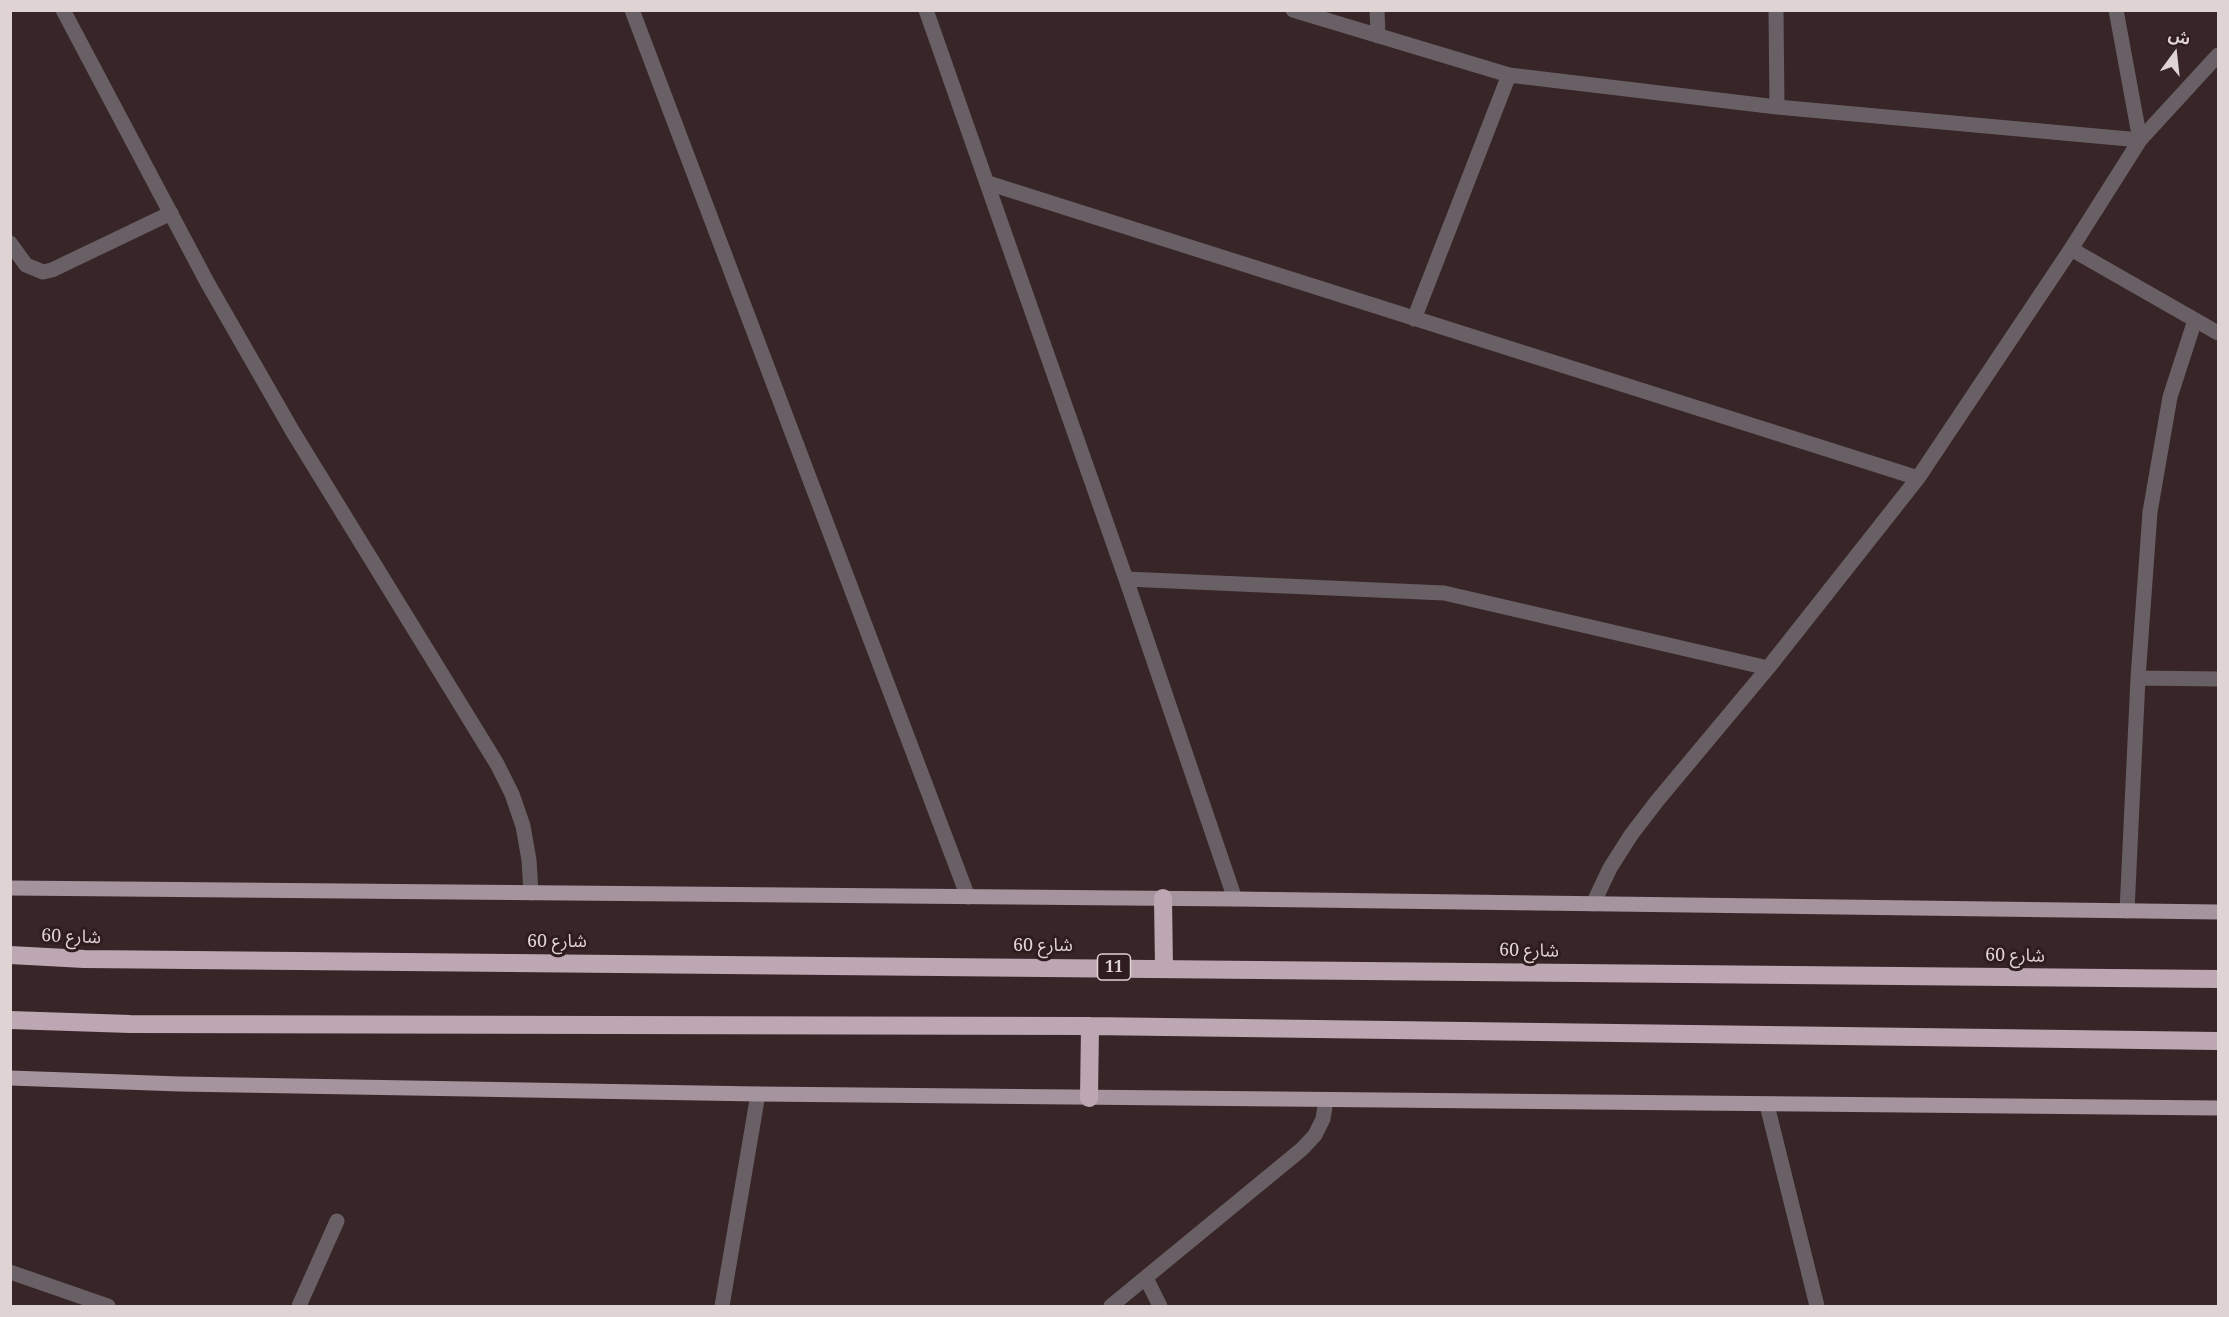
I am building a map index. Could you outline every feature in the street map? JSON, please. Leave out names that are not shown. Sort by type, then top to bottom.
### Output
[{"type":"highway","points":[[1163,898],[1164,968]]},
{"type":"highway","name":"شارع 60","points":[[10,955],[84,959],[2218,979]]},
{"type":"highway","points":[[10,1020],[130,1024],[1090,1026],[2218,1041]]},
{"type":"highway","points":[[1089,1098],[1090,1026]]},
{"type":"main road","points":[[10,888],[1163,898],[2218,912]]},
{"type":"main road","points":[[10,1078],[192,1084],[758,1094],[2218,1108]]},
{"type":"street","points":[[63,10],[207,282],[293,432],[497,764],[512,794],[523,826],[529,860],[531,893]]},
{"type":"street","points":[[632,10],[968,897]]},
{"type":"street","points":[[926,10],[1126,579],[1235,899]]},
{"type":"street","points":[[1293,10],[1509,75],[1777,107],[2140,140]]},
{"type":"street","points":[[1377,10],[1378,36]]},
{"type":"street","points":[[1776,10],[1777,107]]},
{"type":"street","points":[[2116,10],[2140,140]]},
{"type":"street","points":[[1593,904],[1610,868],[1631,835],[1768,668],[1918,478],[2071,249],[2140,140],[2218,55]]},
{"type":"street","points":[[1414,319],[1509,75]]},
{"type":"street","points":[[988,183],[1918,478]]},
{"type":"street","points":[[10,243],[26,265],[43,272],[52,270],[171,213]]},
{"type":"street","points":[[2071,249],[2218,333]]},
{"type":"street","points":[[2127,911],[2138,678],[2151,512],[2170,397],[2195,320]]},
{"type":"street","points":[[1126,579],[1444,593],[1768,668]]},
{"type":"street","points":[[2138,678],[2218,679]]},
{"type":"street","points":[[722,1306],[758,1094]]},
{"type":"street","points":[[1111,1306],[1302,1149],[1315,1135],[1323,1119],[1326,1100]]},
{"type":"street","points":[[1767,1105],[1817,1306]]},
{"type":"street","points":[[299,1306],[337,1221]]},
{"type":"street","points":[[10,1272],[108,1306]]},
{"type":"street","points":[[1146,1278],[1160,1306]]}]
